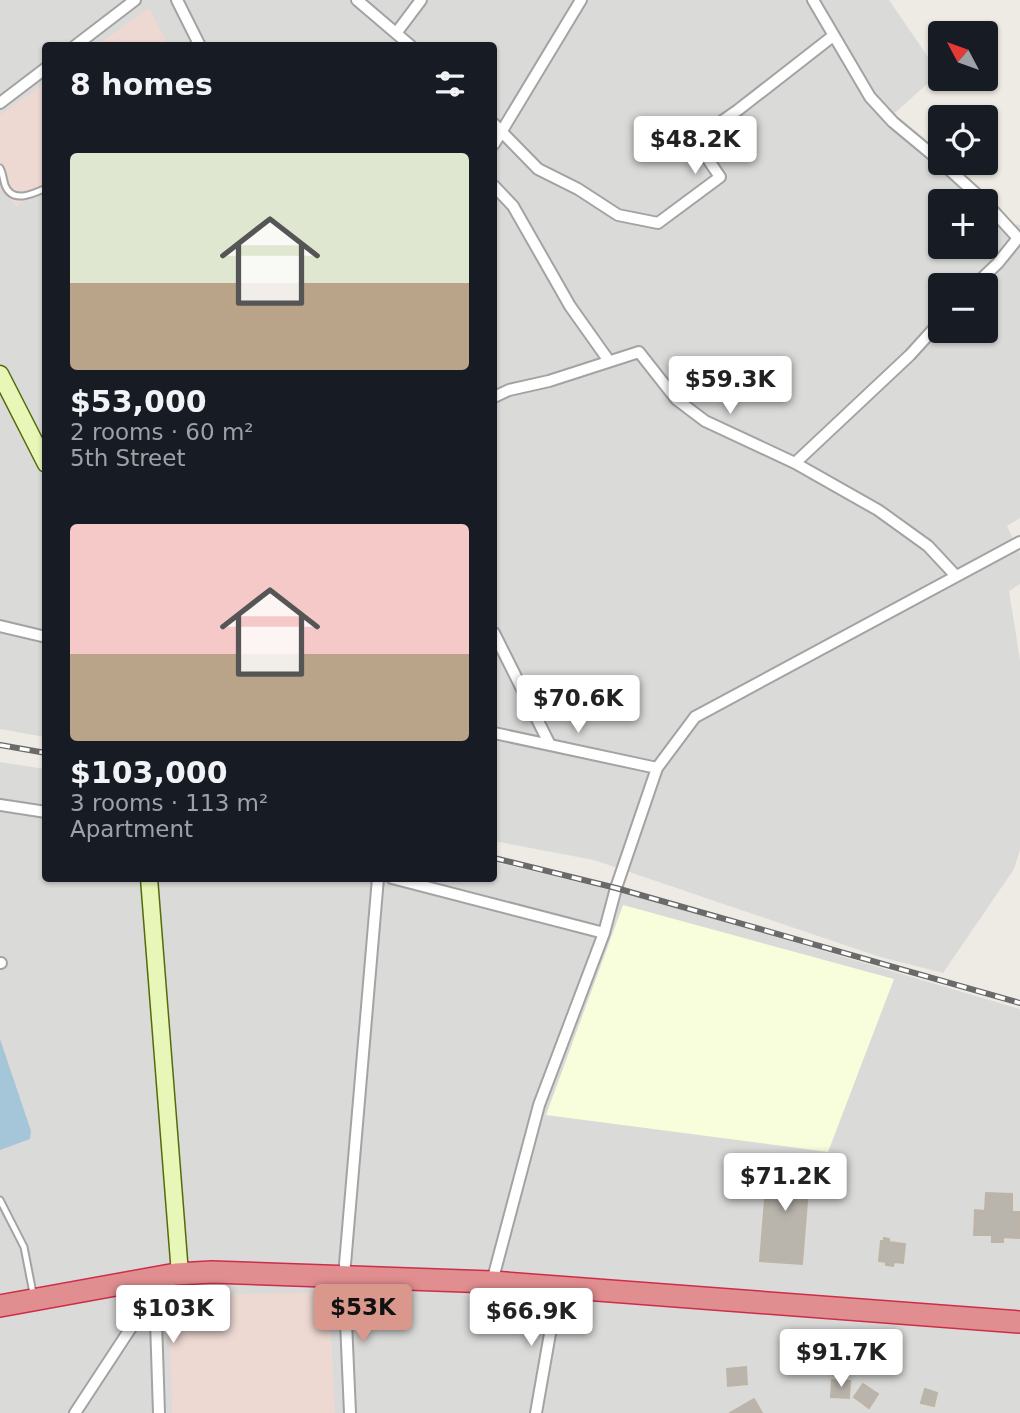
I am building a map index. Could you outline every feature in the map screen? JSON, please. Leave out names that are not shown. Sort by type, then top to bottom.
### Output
[{"type":"highway","points":[[0,1306],[155,1284],[180,1274],[212,1272],[492,1282],[1020,1322]]},
{"type":"street","points":[[80,42],[135,0]]},
{"type":"street","points":[[177,0],[198,42]]},
{"type":"street","points":[[357,0],[407,42]]},
{"type":"street","points":[[397,32],[421,0]]},
{"type":"street","points":[[581,0],[497,128],[538,169],[578,189],[618,215],[659,223],[720,177],[695,140],[833,36]]},
{"type":"street","points":[[813,0],[870,96],[893,122],[928,151]]},
{"type":"street","points":[[0,103],[42,71]]},
{"type":"street","points":[[955,175],[971,189]]},
{"type":"street","points":[[497,190],[513,206],[570,306],[610,361]]},
{"type":"street","points":[[988,273],[1018,238],[998,216]]},
{"type":"street","points":[[795,463],[928,336]]},
{"type":"street","points":[[497,396],[639,352],[676,399],[705,421],[795,463],[878,510],[928,546],[956,576]]},
{"type":"street","points":[[0,374],[42,456]]},
{"type":"street","points":[[492,1282],[538,1105],[604,933],[616,888],[657,768],[695,717],[1020,542]]},
{"type":"street","points":[[0,626],[42,636]]},
{"type":"street","points":[[497,639],[550,745]]},
{"type":"street","points":[[497,734],[657,768]]},
{"type":"street","points":[[0,805],[42,811]]},
{"type":"street","points":[[149,882],[180,1274]]},
{"type":"street","points":[[350,1413],[344,1276],[378,882]]},
{"type":"street","points":[[407,882],[604,933]]},
{"type":"street","points":[[75,1413],[155,1284]]},
{"type":"street","points":[[155,1284],[159,1413]]},
{"type":"street","points":[[536,1413],[558,1288]]},
{"type":"lane","points":[[0,168],[6,188],[12,194],[27,197],[42,190]]},
{"type":"lane","points":[[0,1200],[24,1247],[34,1300]]},
{"type":"shaded area","points":[[0,0],[889,0],[928,57],[928,83],[886,121],[928,158],[928,175],[947,175],[962,189],[928,189],[928,259],[998,259],[998,222],[1020,225],[1020,518],[1007,526],[1020,554],[1020,584],[1009,591],[1020,660],[1020,850],[1014,869],[943,973],[877,956],[594,860],[497,842],[497,42],[42,42],[42,736],[0,729]]},
{"type":"shaded area","points":[[149,8],[166,42],[101,42]]},
{"type":"shaded area","points":[[42,85],[42,188],[16,207],[0,184],[0,115]]},
{"type":"shaded area","points":[[0,762],[42,769],[42,882],[497,882],[497,863],[648,899],[1020,1009],[1020,1413],[0,1413]]},
{"type":"shaded area","points":[[623,905],[894,979],[828,1152],[546,1115]]},
{"type":"shaded area","points":[[329,1292],[335,1413],[172,1413],[169,1296]]},
{"type":"water","points":[[0,1039],[31,1131],[30,1139],[0,1150]]},
{"type":"building","points":[[768,1162],[810,1165],[802,1264],[760,1261]]},
{"type":"building","points":[[986,1193],[1012,1194],[1012,1212],[1020,1212],[1020,1238],[1003,1237],[1003,1242],[992,1242],[992,1235],[974,1235],[975,1210],[985,1211]]},
{"type":"building","points":[[884,1238],[889,1239],[889,1242],[905,1244],[903,1263],[894,1262],[893,1266],[879,1261],[881,1241],[884,1241]]},
{"type":"building","points":[[814,1349],[845,1352],[843,1372],[812,1369]]},
{"type":"building","points":[[746,1367],[747,1384],[728,1386],[727,1369]]},
{"type":"building","points":[[832,1380],[850,1381],[849,1398],[831,1397]]},
{"type":"building","points":[[863,1384],[878,1394],[869,1408],[854,1397]]},
{"type":"building","points":[[925,1389],[937,1393],[934,1406],[921,1403]]},
{"type":"building","points":[[754,1399],[762,1413],[730,1413]]},
{"type":"railway","points":[[0,745],[42,752]]},
{"type":"railway","points":[[497,859],[616,888],[1020,1003]]}]
